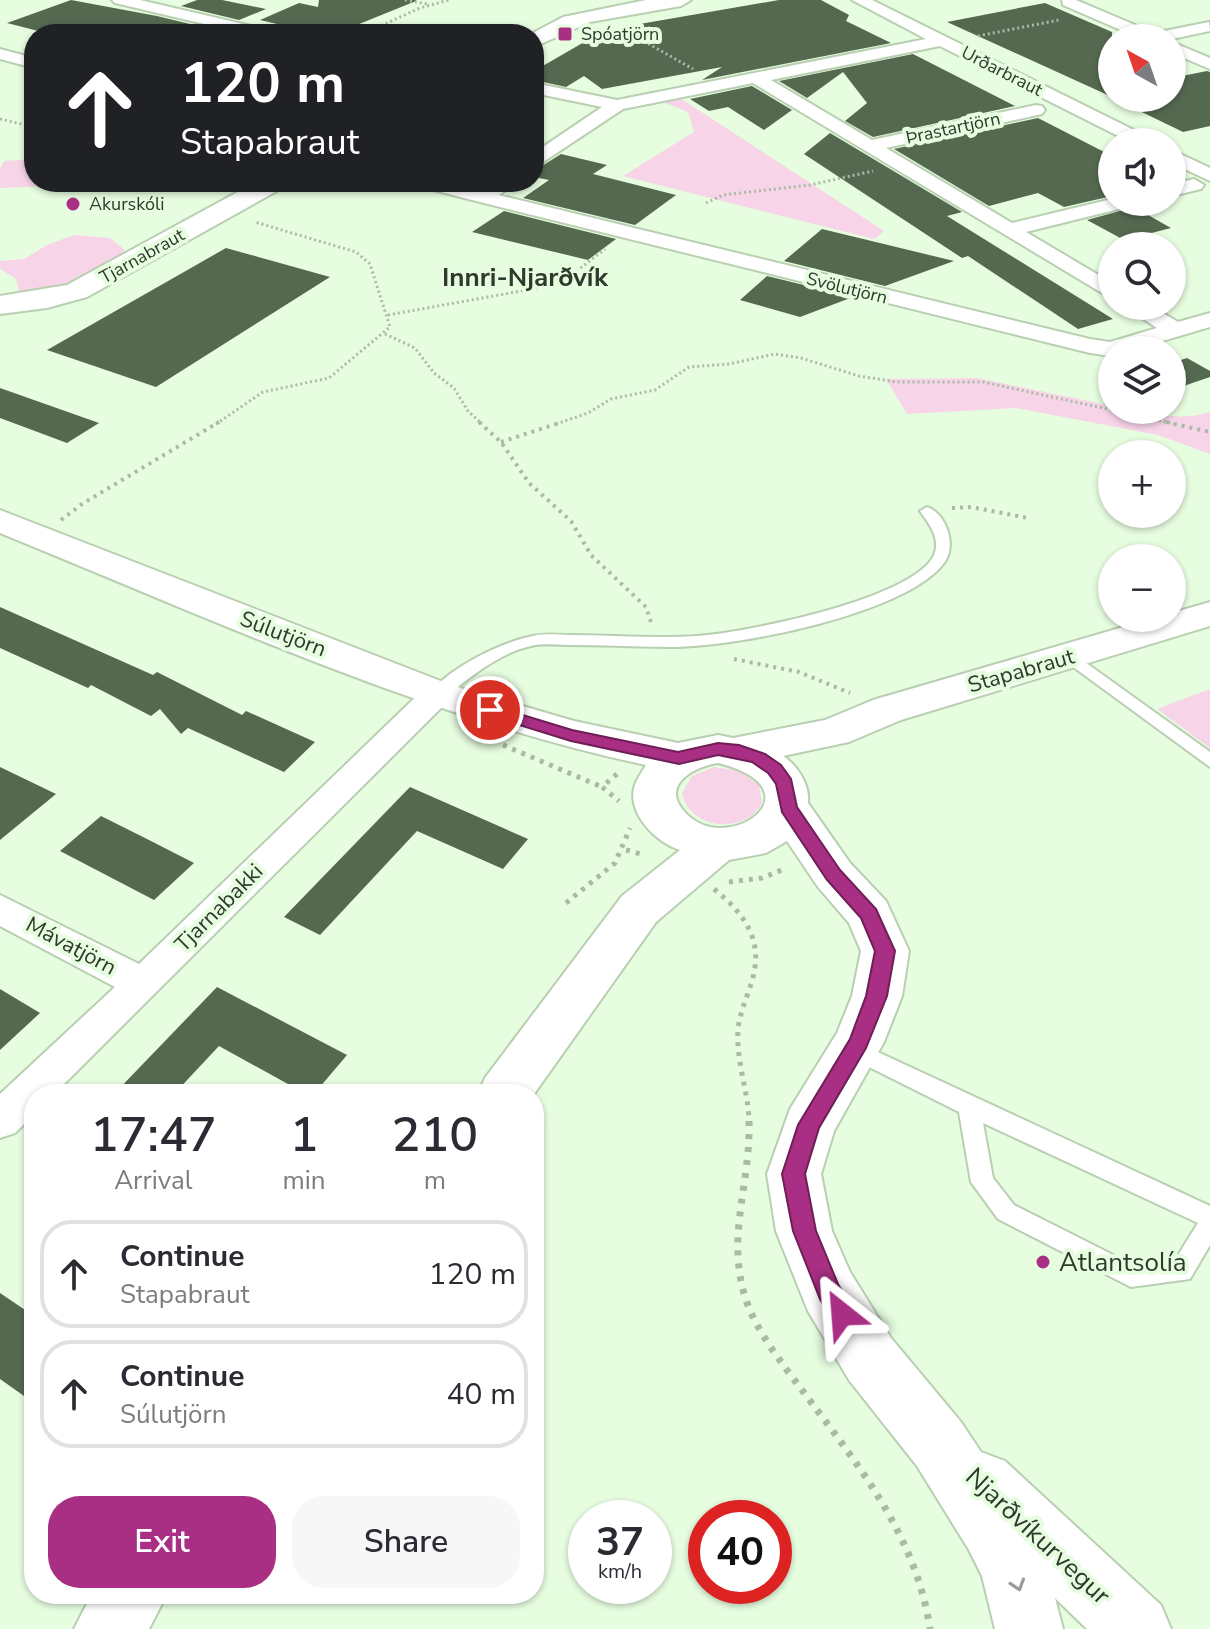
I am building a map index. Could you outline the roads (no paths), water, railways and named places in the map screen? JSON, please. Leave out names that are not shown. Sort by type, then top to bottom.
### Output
[{"type":"street","points":[[120,0],[224,24]]},
{"type":"street","points":[[544,35],[587,16],[681,0]]},
{"type":"street","name":"Urðarbraut","points":[[860,0],[1116,128]]},
{"type":"street","points":[[1068,2],[1120,24]]},
{"type":"street","points":[[1186,29],[1208,23]]},
{"type":"street","points":[[544,155],[617,105],[941,41]]},
{"type":"street","points":[[1186,53],[1210,64]]},
{"type":"street","points":[[0,54],[24,60]]},
{"type":"street","name":"Þrastartjörn","points":[[753,76],[1098,284]]},
{"type":"street","points":[[544,90],[617,105]]},
{"type":"street","name":"Þrastartjörn","points":[[869,146],[1036,110]]},
{"type":"street","points":[[1186,167],[1202,180]]},
{"type":"street","name":"Tjarnabraut","points":[[0,305],[47,299],[77,291],[257,192]]},
{"type":"street","name":"Svölutjörn","points":[[464,192],[1090,346],[1111,349],[1210,320]]},
{"type":"street","points":[[483,197],[490,192]]},
{"type":"street","points":[[1009,230],[1098,208]]},
{"type":"street","points":[[1158,320],[1175,330]]},
{"type":"street","name":"Súlutjörn","points":[[0,521],[437,694],[571,735],[661,806]]},
{"type":"street","name":"Stapabraut","points":[[639,909],[661,806],[697,751],[739,751],[834,732],[887,710],[1210,614]]},
{"type":"street","name":"Tjarnabakki","points":[[38,1084],[437,694]]},
{"type":"street","name":"Stapabraut","points":[[511,1084],[639,909],[734,843],[768,833],[781,822],[787,795],[834,732]]},
{"type":"street","name":"Stapabraut","points":[[739,751],[759,758],[774,769],[787,795]]},
{"type":"street","name":"Njarðvíkurvegur","points":[[787,795],[809,872]]},
{"type":"street","points":[[661,806],[699,841],[734,843]]},
{"type":"street","name":"Njarðvíkurvegur","points":[[734,843],[809,872],[869,914],[885,951],[877,996],[854,1050],[809,1125],[794,1174],[804,1231],[829,1291],[870,1359],[939,1444],[992,1527],[1013,1568],[1029,1629]]},
{"type":"street","name":"Mávatjörn","points":[[0,909],[143,984]]},
{"type":"street","name":"Tjarnabakki","points":[[0,1120],[24,1097]]},
{"type":"street","name":"Njarðvíkurvegur","points":[[939,1444],[1137,1629]]},
{"type":"street","points":[[108,1629],[126,1604]]},
{"type":"lane","points":[[437,694],[489,656],[531,641],[715,640],[765,632],[867,601],[919,579],[939,559],[944,542],[941,526],[927,511]]},
{"type":"lane","points":[[1071,657],[1210,761]]},
{"type":"lane","points":[[854,1050],[969,1107],[1210,1217]]},
{"type":"lane","points":[[969,1107],[982,1182],[1006,1212],[1131,1276],[1182,1271],[1210,1224]]},
{"type":"place","name":"Spóatjörn","points":[[565,34]]},
{"type":"place","name":"Akurskóli","points":[[73,204]]},
{"type":"place","name":"Atlantsolía","points":[[1043,1262]]},
{"type":"district","name":"Innri-Njarðvík","points":[[525,277]]}]
